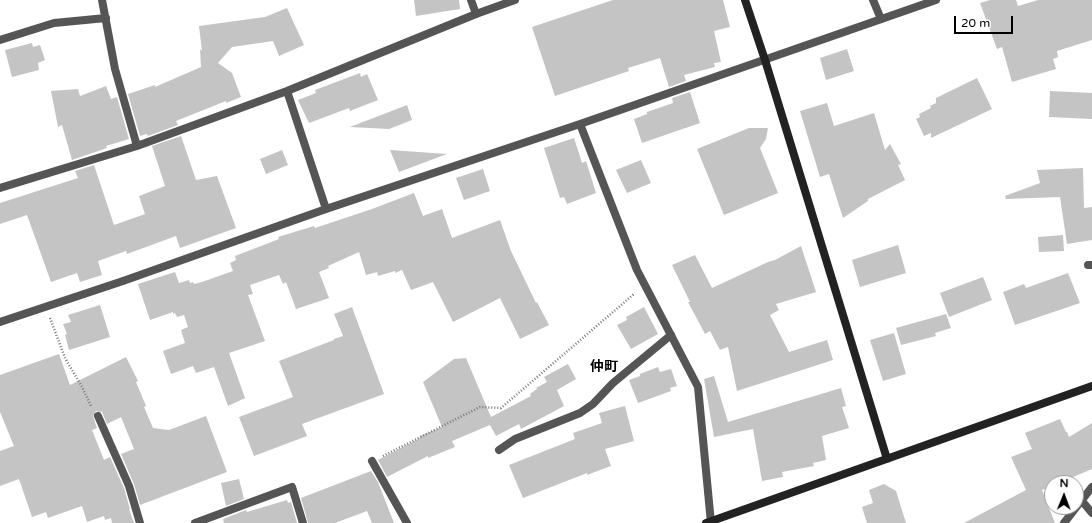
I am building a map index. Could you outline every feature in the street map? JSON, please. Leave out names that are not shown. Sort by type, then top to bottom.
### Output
[{"type":"street","points":[[102,0],[115,70],[137,146]]},
{"type":"street","points":[[471,0],[476,14]]},
{"type":"street","points":[[0,188],[137,146],[287,91],[476,14],[515,0]]},
{"type":"street","points":[[745,0],[765,60],[887,459]]},
{"type":"street","points":[[873,0],[881,19]]},
{"type":"street","points":[[0,322],[326,209],[580,124],[936,0]]},
{"type":"street","points":[[0,40],[54,23],[106,18]]},
{"type":"street","points":[[287,91],[326,209]]},
{"type":"street","points":[[580,124],[638,270],[698,387],[709,522],[1092,386]]},
{"type":"street","points":[[499,450],[515,439],[580,413],[593,404],[614,383],[671,335]]},
{"type":"street","points":[[98,416],[129,486],[140,523]]},
{"type":"street","points":[[372,461],[407,523]]},
{"type":"street","points":[[195,523],[292,487],[303,523]]},
{"type":"street","points":[[1084,499],[1092,487]]},
{"type":"street","points":[[1084,504],[1092,513]]},
{"type":"street","points":[[1064,523],[1071,515]]},
{"type":"path","points":[[372,461],[480,407],[501,408],[645,284]]},
{"type":"path","points":[[46,307],[65,358],[82,387],[92,411],[98,416]]},
{"type":"building","points":[[414,0],[459,0],[460,9],[416,16]]},
{"type":"building","points":[[613,0],[723,0],[730,27],[714,31],[721,62],[714,63],[715,67],[684,75],[686,81],[669,87],[660,58],[628,68],[629,71],[555,96],[532,27]]},
{"type":"building","points":[[990,0],[1016,0],[1018,6],[1038,0],[1092,0],[1092,40],[1057,51],[1058,57],[1053,59],[1056,69],[1012,82],[1002,47],[997,49],[980,3]]},
{"type":"building","points":[[287,8],[304,45],[279,56],[273,41],[232,47],[218,63],[232,73],[241,97],[226,103],[226,101],[176,121],[178,125],[148,136],[147,134],[140,136],[128,94],[155,85],[155,87],[201,67],[200,49],[202,51],[199,26],[265,17]]},
{"type":"building","points":[[32,43],[33,47],[40,45],[45,60],[38,63],[39,70],[12,77],[5,50]]},
{"type":"building","points":[[847,49],[854,71],[826,80],[820,58]]},
{"type":"building","points":[[360,73],[361,77],[367,74],[378,100],[350,111],[349,108],[309,123],[298,100],[316,93],[315,90]]},
{"type":"building","points":[[977,78],[992,109],[931,138],[931,133],[924,136],[916,119],[920,117],[919,114],[931,108],[930,106],[936,103],[936,98]]},
{"type":"building","points":[[106,86],[111,99],[117,97],[129,139],[106,146],[107,148],[72,160],[62,125],[58,127],[51,91],[78,89],[80,96]]},
{"type":"building","points":[[1050,91],[1092,93],[1092,119],[1049,117]]},
{"type":"building","points":[[690,92],[700,123],[642,143],[634,119],[647,114],[647,112],[673,103],[672,98]]},
{"type":"building","points":[[827,103],[834,126],[874,113],[885,150],[890,144],[901,164],[898,165],[905,180],[868,199],[868,201],[843,218],[829,174],[820,177],[800,111]]},
{"type":"building","points":[[407,105],[412,120],[389,129],[350,127]]},
{"type":"building","points":[[749,128],[768,128],[766,139],[760,148],[778,193],[724,215],[697,149]]},
{"type":"building","points":[[181,136],[196,180],[217,176],[236,228],[180,248],[176,236],[127,254],[126,251],[98,261],[102,275],[80,282],[77,273],[51,282],[27,215],[0,224],[0,203],[78,178],[75,171],[94,165],[114,225],[145,214],[139,196],[165,186],[152,146]]},
{"type":"building","points":[[574,138],[582,163],[586,161],[596,193],[567,204],[564,197],[560,198],[544,148]]},
{"type":"building","points":[[282,150],[288,165],[266,174],[260,159]]},
{"type":"building","points":[[390,150],[447,154],[399,172]]},
{"type":"building","points":[[641,160],[651,183],[627,193],[616,170]]},
{"type":"building","points":[[1083,168],[1084,208],[1092,207],[1092,240],[1067,244],[1060,197],[1006,199],[1005,196],[1040,183],[1037,170]]},
{"type":"building","points":[[483,169],[490,191],[464,200],[456,178]]},
{"type":"building","points":[[414,193],[423,216],[442,209],[452,238],[500,220],[511,251],[536,303],[537,302],[549,325],[520,339],[500,298],[453,322],[433,282],[411,290],[402,270],[395,273],[395,271],[378,276],[377,272],[366,275],[359,252],[328,266],[329,268],[319,272],[329,298],[296,309],[286,282],[283,284],[279,275],[250,285],[253,294],[248,295],[265,341],[229,353],[245,398],[228,406],[214,367],[196,373],[193,366],[171,374],[163,351],[185,343],[181,330],[188,327],[184,315],[177,317],[175,313],[173,314],[173,312],[150,320],[138,284],[175,272],[179,283],[189,280],[190,283],[193,282],[194,284],[202,282],[233,271],[230,263],[236,260],[235,256],[279,239],[278,237],[314,226],[315,228]]},
{"type":"building","points":[[1063,235],[1064,251],[1039,252],[1038,237]]},
{"type":"building","points":[[898,245],[906,273],[860,287],[852,260]]},
{"type":"building","points":[[801,246],[816,292],[776,304],[779,310],[770,315],[789,352],[827,340],[833,360],[737,391],[728,347],[720,350],[710,331],[705,334],[688,302],[690,302],[672,265],[695,255],[712,288],[775,260]]},
{"type":"building","points":[[1068,273],[1080,303],[1015,325],[1003,292],[1024,284],[1026,288]]},
{"type":"building","points":[[983,277],[992,300],[949,317],[940,293]]},
{"type":"building","points":[[100,305],[110,337],[69,350],[65,335],[67,334],[63,324],[71,322],[68,315]]},
{"type":"building","points":[[352,307],[384,394],[302,424],[307,436],[254,456],[239,417],[293,397],[279,361],[343,336],[334,314]]},
{"type":"building","points":[[644,307],[658,334],[631,349],[617,325],[627,320],[626,317]]},
{"type":"building","points":[[946,314],[951,328],[935,333],[936,336],[901,345],[896,328]]},
{"type":"building","points":[[894,333],[906,374],[883,381],[870,340]]},
{"type":"building","points":[[59,354],[70,385],[126,357],[138,381],[136,382],[153,428],[169,430],[206,416],[227,472],[140,505],[134,484],[121,454],[134,449],[121,417],[107,424],[102,412],[96,411],[93,416],[97,428],[92,430],[104,460],[110,457],[124,488],[134,523],[112,523],[111,518],[105,520],[104,516],[87,522],[82,506],[48,518],[46,512],[32,517],[19,479],[0,486],[0,451],[14,446],[0,412],[0,375]]},
{"type":"building","points":[[466,358],[491,417],[531,396],[530,394],[537,389],[536,388],[547,382],[544,377],[568,364],[576,379],[557,390],[564,406],[521,429],[519,424],[496,436],[490,425],[452,441],[455,447],[428,458],[428,456],[387,477],[378,460],[420,438],[420,436],[442,427],[423,382],[454,359]]},
{"type":"building","points":[[658,367],[660,372],[671,369],[677,386],[670,388],[671,391],[638,403],[629,380]]},
{"type":"building","points":[[714,376],[728,422],[841,388],[846,406],[842,407],[849,428],[822,436],[826,460],[813,463],[814,466],[782,472],[783,477],[762,481],[753,429],[714,437],[704,379]]},
{"type":"building","points":[[625,406],[634,441],[605,449],[611,466],[587,475],[587,473],[523,498],[509,465],[575,439],[573,433],[602,423],[599,413]]},
{"type":"building","points":[[1060,419],[1069,437],[1092,423],[1092,469],[1078,475],[1044,475],[1044,489],[1042,490],[1044,495],[1044,515],[1052,515],[1055,523],[964,523],[1026,490],[1011,457],[1032,449],[1025,433]]},
{"type":"building","points":[[371,471],[378,482],[394,523],[372,523],[367,511],[335,523],[308,523],[301,498]]},
{"type":"building","points":[[239,479],[244,499],[226,506],[221,483]]},
{"type":"building","points":[[884,484],[896,491],[906,523],[867,523],[862,507],[873,503],[869,490]]},
{"type":"building","points":[[287,500],[288,503],[291,502],[297,523],[224,523],[223,519],[246,510],[247,512]]},
{"type":"district","name":"仲町","points":[[604,367]]}]
